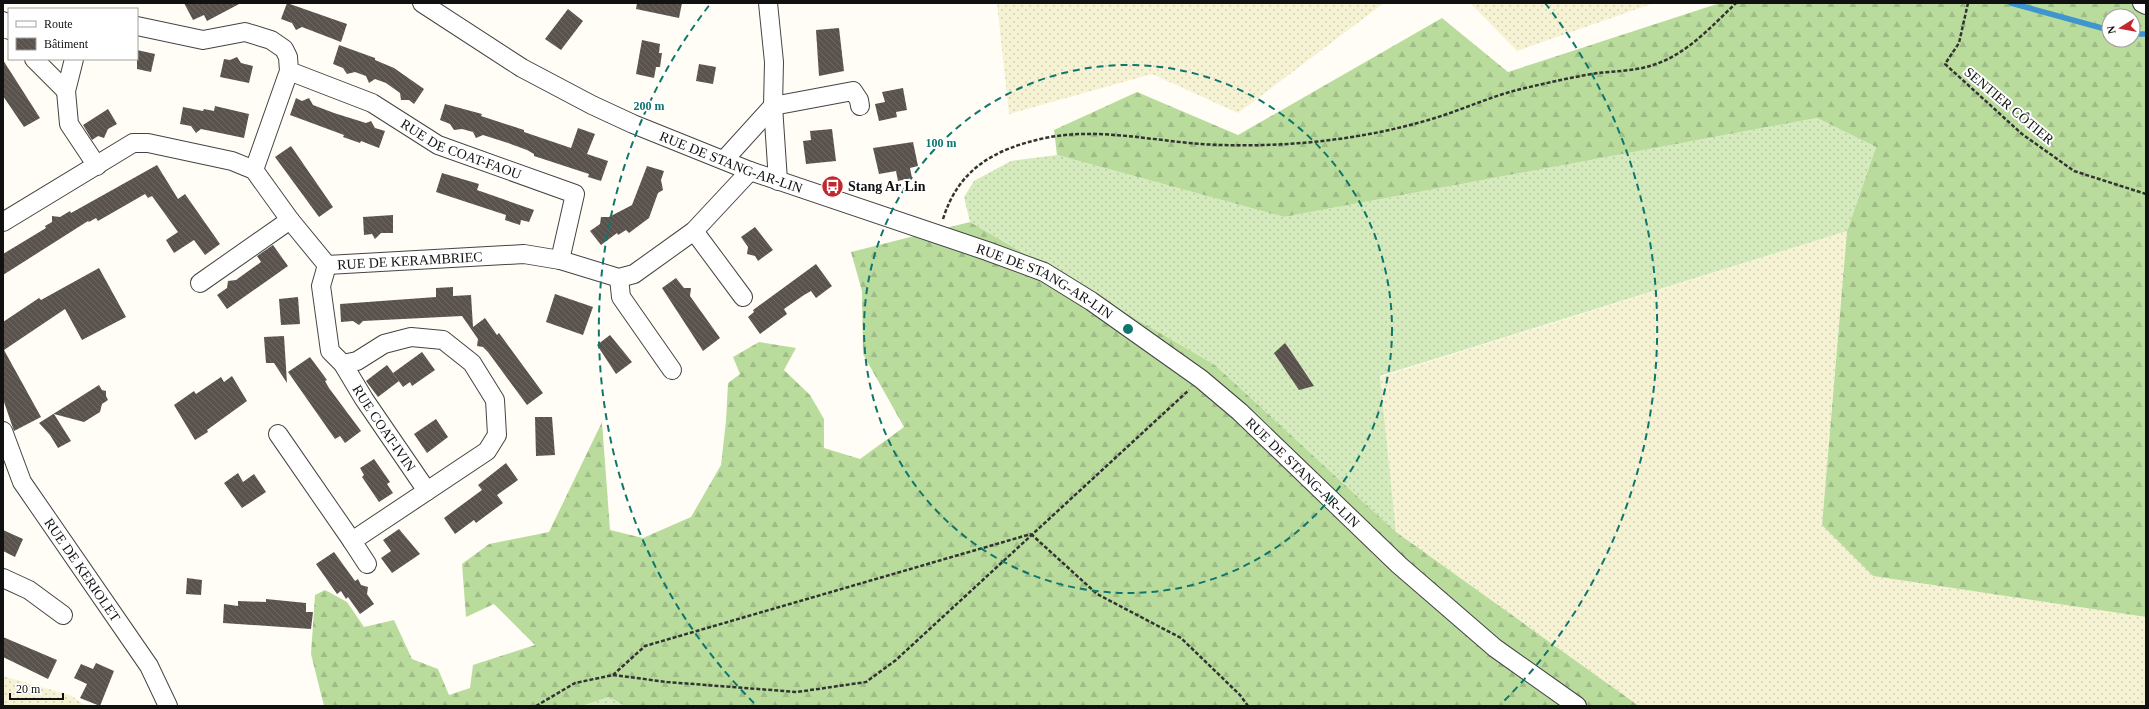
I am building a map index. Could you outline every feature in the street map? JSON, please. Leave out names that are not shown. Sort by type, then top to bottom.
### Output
[{"type":"street","name":"RUE DE STANG-AR-LIN","points":[[422,3],[492,50],[592,105],[633,124],[750,171],[987,251],[1044,272],[1091,301],[1201,379],[1240,412],[1417,580],[1495,648],[1577,706]]},
{"type":"street","points":[[768,3],[774,62],[773,106],[778,181]]},
{"type":"street","points":[[2142,3],[2146,5]]},
{"type":"street","points":[[3,222],[133,143],[148,143],[232,161],[254,170],[289,71],[288,57],[284,49],[270,40],[245,32],[203,40],[138,26]]},
{"type":"street","points":[[35,60],[66,91]]},
{"type":"street","points":[[74,60],[66,91],[69,124],[97,166]]},
{"type":"street","name":"RUE DE COAT-FAOU","points":[[289,71],[372,103],[438,145],[574,194],[560,260]]},
{"type":"street","points":[[724,160],[773,106],[853,91],[859,100],[860,106]]},
{"type":"street","name":"RUE DE KERAMBRIEC","points":[[254,170],[290,220],[327,265],[524,254],[560,260],[619,278]]},
{"type":"street","points":[[672,370],[621,297],[619,278],[634,274],[694,231],[750,171]]},
{"type":"street","points":[[200,283],[290,220]]},
{"type":"street","points":[[694,231],[743,297]]},
{"type":"street","name":"RUE COAT-IVIN","points":[[327,265],[321,286],[330,351],[344,364],[364,399],[427,491]]},
{"type":"street","points":[[344,364],[357,361],[384,344],[411,337],[443,340],[472,363],[495,400],[497,434],[487,451],[352,541]]},
{"type":"street","name":"RUE DE KERIOLET","points":[[3,431],[22,482],[149,666],[168,706]]},
{"type":"street","points":[[278,434],[367,564]]},
{"type":"street","points":[[3,578],[29,590],[63,615]]},
{"type":"path","points":[[937,235],[949,200],[965,176],[980,162],[1005,150],[1046,138],[1094,134],[1221,146],[1317,143],[1386,131],[1435,118],[1525,88],[1571,77],[1653,65],[1676,55],[1705,32],[1736,3]]},
{"type":"path","name":"SENTIER CÔTIER","points":[[1968,3],[1959,43],[1945,64],[2022,134],[2074,171],[2146,194]]},
{"type":"path","points":[[536,706],[576,683],[613,675],[667,682],[797,692],[866,682],[896,660],[1201,379]]},
{"type":"path","points":[[613,675],[645,646],[1031,534]]},
{"type":"path","points":[[1031,534],[1097,594],[1181,638],[1240,695],[1248,706]]},
{"type":"path","points":[[543,702],[544,706]]},
{"type":"shaded area","points":[[997,3],[1384,3],[1238,113],[1152,74],[1009,114]]},
{"type":"shaded area","points":[[1470,3],[1654,3],[1517,51]]},
{"type":"shaded area","points":[[1847,231],[1822,525],[1873,576],[2146,617],[2146,706],[1639,706],[1396,532],[1380,377]]},
{"type":"shaded area","points":[[3,676],[70,695],[86,706],[3,706]]},
{"type":"green space","points":[[1720,3],[2146,3],[2146,617],[1873,576],[1822,525],[1847,231],[1876,147],[1817,118],[1284,217],[1057,155],[1054,130],[1137,92],[1238,135],[1442,18],[1508,72]]},
{"type":"green space","points":[[1817,118],[1876,147],[1847,231],[1380,376],[1396,532],[1215,365],[970,222],[964,197],[974,181],[1011,161],[1057,155],[1284,217]]},
{"type":"green space","points":[[970,222],[1215,365],[1396,532],[1639,706],[625,706],[609,697],[582,706],[324,706],[311,654],[315,595],[325,590],[347,602],[364,627],[394,620],[412,659],[438,669],[449,695],[470,688],[473,665],[535,645],[494,604],[466,617],[462,564],[489,544],[549,532],[602,422],[610,530],[643,538],[691,517],[721,465],[726,421],[728,383],[740,374],[733,357],[759,342],[796,348],[784,370],[810,395],[824,419],[824,448],[860,459],[904,427],[863,354],[862,291],[851,252]]},
{"type":"green space","points":[[609,697],[625,706],[582,706]]},
{"type":"building","points":[[184,3],[241,3],[207,21],[204,15],[193,20]]},
{"type":"building","points":[[287,3],[347,24],[341,42],[302,27],[296,30],[292,23],[281,19]]},
{"type":"building","points":[[637,3],[682,3],[679,18],[636,9]]},
{"type":"building","points":[[568,9],[583,21],[561,50],[545,39]]},
{"type":"building","points":[[839,28],[844,71],[819,76],[816,30]]},
{"type":"building","points":[[642,40],[660,44],[659,53],[662,53],[660,67],[656,67],[654,78],[636,74]]},
{"type":"building","points":[[339,45],[375,58],[375,60],[394,68],[424,89],[414,104],[409,100],[401,100],[400,93],[386,83],[375,79],[369,83],[366,76],[355,72],[347,74],[343,68],[333,64]]},
{"type":"building","points":[[138,50],[155,54],[151,72],[137,69]]},
{"type":"building","points":[[237,57],[241,63],[253,66],[249,83],[220,77],[224,59],[230,60]]},
{"type":"building","points":[[3,60],[40,118],[24,127],[3,96]]},
{"type":"building","points":[[699,64],[716,67],[713,84],[696,81]]},
{"type":"building","points":[[903,88],[907,110],[896,112],[897,117],[879,121],[875,104],[885,102],[882,92]]},
{"type":"building","points":[[296,98],[302,101],[309,98],[313,105],[334,113],[366,123],[371,121],[375,128],[385,131],[379,148],[361,141],[360,143],[343,137],[344,135],[290,115]]},
{"type":"building","points":[[445,104],[482,114],[481,116],[524,130],[524,132],[571,148],[578,128],[595,134],[587,154],[608,161],[601,181],[588,177],[589,174],[534,156],[534,154],[527,150],[508,143],[483,135],[476,138],[473,132],[462,129],[454,130],[450,124],[440,120]]},
{"type":"building","points":[[215,106],[249,114],[244,138],[201,129],[196,133],[191,126],[180,124],[183,107],[203,111],[204,109],[214,111]]},
{"type":"building","points":[[108,109],[117,124],[108,129],[104,138],[98,136],[92,140],[83,125]]},
{"type":"building","points":[[832,129],[836,161],[806,164],[803,141],[811,140],[810,131]]},
{"type":"building","points":[[913,142],[918,166],[910,168],[912,178],[898,181],[896,171],[879,174],[873,148]]},
{"type":"building","points":[[291,146],[333,207],[319,217],[275,157]]},
{"type":"building","points":[[157,165],[178,199],[185,194],[220,244],[205,255],[194,240],[174,253],[166,240],[178,232],[152,196],[148,198],[145,194],[98,221],[96,218],[89,222],[88,221],[3,275],[3,254],[46,228],[45,226],[52,222],[52,216],[60,217],[70,211],[71,213]]},
{"type":"building","points":[[647,166],[664,171],[661,180],[663,190],[658,193],[649,218],[629,233],[626,230],[618,235],[617,233],[601,245],[590,231],[600,224],[601,217],[609,217],[632,205]]},
{"type":"building","points":[[442,173],[479,184],[477,190],[534,210],[529,222],[521,220],[520,225],[505,220],[506,215],[436,192]]},
{"type":"building","points":[[393,215],[393,233],[381,233],[375,239],[372,234],[364,235],[363,217]]},
{"type":"building","points":[[755,227],[773,250],[758,261],[755,256],[747,254],[748,247],[741,237]]},
{"type":"building","points":[[273,245],[288,266],[227,309],[217,295],[227,288],[228,281],[236,280],[261,262],[257,256]]},
{"type":"building","points":[[816,264],[832,286],[816,298],[811,291],[804,295],[784,309],[787,314],[760,334],[748,317],[754,312],[753,310]]},
{"type":"building","points":[[99,268],[126,317],[82,340],[65,309],[4,350],[41,417],[14,431],[3,399],[3,322],[39,298],[41,300]]},
{"type":"building","points":[[676,278],[684,288],[691,288],[690,296],[720,338],[703,351],[662,288]]},
{"type":"building","points":[[453,287],[453,296],[471,295],[473,327],[485,318],[497,335],[499,333],[543,393],[527,405],[488,352],[483,347],[477,346],[478,339],[462,316],[363,321],[359,325],[353,321],[341,322],[340,304],[436,297],[436,288]]},
{"type":"building","points":[[555,294],[593,307],[583,335],[546,322]]},
{"type":"building","points":[[298,297],[300,324],[281,325],[279,299]]},
{"type":"building","points":[[610,335],[632,362],[616,374],[597,345]]},
{"type":"building","points":[[284,336],[287,383],[274,363],[266,363],[264,337]]},
{"type":"building","points":[[1285,343],[1314,386],[1299,390],[1274,353]]},
{"type":"building","points":[[422,352],[435,370],[412,386],[410,382],[403,387],[393,373]]},
{"type":"building","points":[[310,357],[327,380],[325,381],[329,388],[361,431],[345,443],[340,436],[335,439],[288,372]]},
{"type":"building","points":[[387,365],[399,381],[378,397],[366,381]]},
{"type":"building","points":[[232,376],[247,401],[207,430],[208,432],[195,440],[174,405],[194,391],[196,394],[221,377],[224,382]]},
{"type":"building","points":[[99,385],[102,390],[106,391],[108,400],[102,404],[100,412],[84,422],[54,414],[71,441],[58,448],[50,435],[39,423]]},
{"type":"building","points":[[535,417],[552,417],[555,455],[536,456]]},
{"type":"building","points":[[436,419],[448,437],[427,453],[414,434]]},
{"type":"building","points":[[374,459],[390,482],[387,484],[393,493],[379,502],[362,477],[364,475],[360,468]]},
{"type":"building","points":[[506,463],[518,480],[497,495],[503,503],[476,523],[474,520],[455,534],[444,518],[482,490],[478,485]]},
{"type":"building","points":[[238,473],[243,482],[254,474],[266,492],[242,508],[224,483]]},
{"type":"building","points":[[399,529],[420,554],[392,573],[381,558],[391,551],[383,540]]},
{"type":"building","points":[[3,530],[23,539],[15,557],[3,551]]},
{"type":"building","points":[[334,552],[355,581],[358,579],[361,585],[368,587],[367,594],[374,604],[360,614],[348,597],[346,599],[341,591],[337,594],[316,564]]},
{"type":"building","points":[[187,578],[202,580],[201,595],[186,594]]},
{"type":"building","points":[[266,599],[306,603],[306,612],[313,612],[311,629],[223,623],[224,604],[238,606],[238,601],[266,602]]},
{"type":"building","points":[[3,637],[57,660],[48,679],[3,657]]},
{"type":"building","points":[[96,663],[114,671],[100,706],[80,698],[87,684],[74,678],[81,664],[93,669]]},
{"type":"waterway","points":[[2011,3],[2101,28]]},
{"type":"waterway","points":[[2141,34],[2146,34]]},
{"type":"place","name":"Stang Ar Lin","points":[[832,186]]}]
